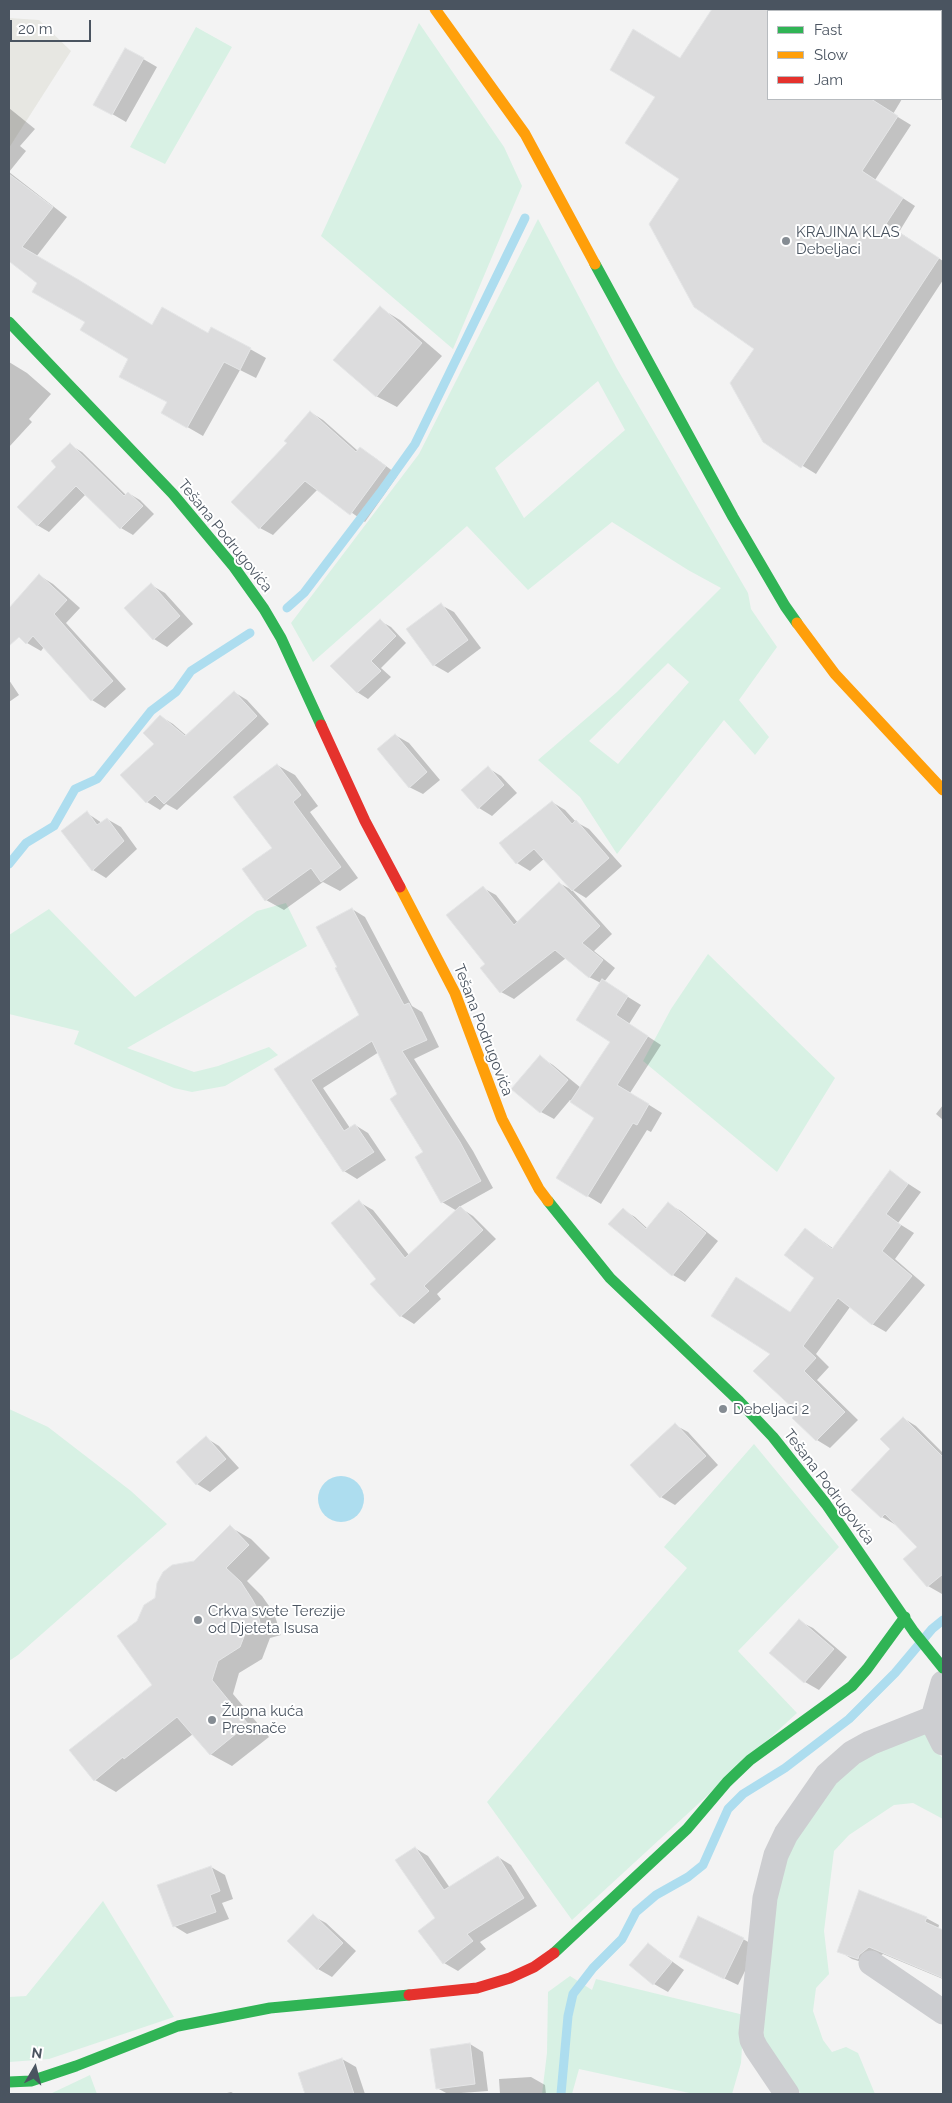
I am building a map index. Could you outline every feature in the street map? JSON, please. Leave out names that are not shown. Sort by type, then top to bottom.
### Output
[{"type":"street","points":[[435,9],[525,134],[733,517],[785,606],[835,674],[943,790]]},
{"type":"street","name":"Tešana Podrugovića","points":[[9,323],[173,494],[234,567],[264,609],[281,638],[369,829],[445,971],[502,1119],[539,1188],[610,1278],[739,1401],[773,1437],[826,1504],[914,1632],[943,1668]]},
{"type":"street","points":[[9,2082],[31,2081],[76,2066],[178,2026],[270,2008],[476,1988],[510,1978],[534,1967],[561,1946],[687,1829],[727,1782],[750,1760],[852,1686],[867,1669],[905,1617]]},
{"type":"street","points":[[943,1683],[932,1718],[943,1743]]},
{"type":"street","points":[[787,2094],[756,2048],[751,2033],[765,1898],[776,1855],[786,1834],[822,1782],[852,1753],[870,1743],[932,1718]]},
{"type":"street","points":[[871,1963],[943,2012]]},
{"type":"shaded area","points":[[9,18],[39,20],[71,51],[9,148]]},
{"type":"green space","points":[[419,23],[504,147],[522,186],[453,349],[321,236]]},
{"type":"green space","points":[[196,27],[232,47],[165,164],[130,147]]},
{"type":"green space","points":[[538,219],[616,367],[748,593],[751,609],[777,647],[739,700],[769,737],[755,755],[724,720],[617,854],[580,797],[538,760],[617,692],[721,588],[688,570],[612,522],[528,590],[467,526],[313,662],[291,623],[419,454]],"holes":[[[598,381],[625,430],[524,518],[495,468]],[[668,663],[689,682],[618,764],[589,741]]]},
{"type":"green space","points":[[286,903],[307,946],[127,1048],[194,1072],[218,1066],[269,1047],[278,1055],[225,1086],[192,1092],[174,1088],[74,1044],[79,1031],[9,1014],[9,935],[49,909],[135,997],[257,911]]},
{"type":"green space","points":[[708,954],[835,1078],[777,1172],[643,1061],[671,1009]]},
{"type":"green space","points":[[9,1409],[48,1427],[131,1491],[167,1524],[9,1661]]},
{"type":"green space","points":[[754,1444],[839,1547],[738,1651],[797,1713],[572,1920],[487,1802],[687,1568],[664,1547]]},
{"type":"green space","points":[[926,1731],[943,1759],[943,1819],[913,1803],[894,1805],[849,1835],[834,1851],[824,1931],[829,1974],[816,1988],[813,2011],[823,2040],[832,2052],[846,2047],[858,2053],[875,2094],[801,2094],[763,2037],[773,1892],[785,1853],[818,1799],[851,1764]]},
{"type":"green space","points":[[103,1901],[174,2017],[49,2059],[9,2062],[9,1997],[26,1996]]},
{"type":"green space","points":[[570,1976],[592,1990],[596,1979],[744,2015],[741,2063],[732,2094],[694,2094],[579,2069],[572,2094],[542,2094],[547,2053],[548,1992]]},
{"type":"green space","points":[[90,2075],[97,2094],[50,2094]]},
{"type":"water","points":[[337,1476],[345,1476],[354,1480],[360,1486],[364,1499],[360,1512],[354,1518],[345,1522],[337,1522],[328,1518],[322,1512],[318,1503],[318,1495],[322,1486],[328,1480]]},
{"type":"building","name":"KRAJINA KLAS Debeljaci","points":[[712,9],[768,9],[767,100],[873,100],[898,116],[862,171],[903,198],[886,224],[939,258],[801,468],[763,442],[730,383],[754,349],[694,307],[649,224],[679,179],[625,143],[655,97],[610,70],[633,29],[680,58]]},
{"type":"building","points":[[125,48],[144,58],[112,115],[93,105]]},
{"type":"building","points":[[9,174],[53,207],[22,247],[152,325],[162,307],[208,333],[211,327],[251,348],[240,370],[224,362],[187,428],[161,413],[167,402],[119,377],[128,359],[80,330],[85,322],[32,292],[37,283],[10,262],[9,264]]},
{"type":"building","points":[[380,306],[422,343],[376,397],[333,360]]},
{"type":"building","points":[[310,411],[356,452],[360,447],[386,466],[350,515],[305,481],[259,529],[231,502],[287,443],[284,441]]},
{"type":"building","points":[[70,443],[124,496],[128,492],[143,506],[120,529],[76,486],[37,526],[17,507],[56,467],[51,461]]},
{"type":"building","points":[[39,574],[67,600],[54,614],[113,681],[91,701],[33,636],[26,644],[19,637],[9,646],[9,608]]},
{"type":"building","points":[[151,583],[180,616],[153,640],[124,608]]},
{"type":"building","points":[[441,603],[468,640],[433,666],[406,629]]},
{"type":"building","points":[[380,619],[396,636],[371,661],[381,671],[357,693],[330,666]]},
{"type":"building","points":[[234,691],[257,716],[164,804],[155,795],[146,803],[120,775],[154,744],[143,733],[160,715],[185,736]]},
{"type":"building","points":[[395,734],[427,772],[409,788],[377,749]]},
{"type":"building","points":[[277,764],[301,795],[293,802],[341,867],[321,882],[311,868],[265,901],[242,869],[272,848],[233,797]]},
{"type":"building","points":[[488,766],[504,785],[478,809],[461,790]]},
{"type":"building","points":[[552,801],[572,824],[576,820],[609,858],[572,891],[534,849],[516,864],[499,843]]},
{"type":"building","points":[[87,811],[97,825],[107,818],[124,841],[92,871],[61,831]]},
{"type":"building","points":[[559,882],[600,926],[582,943],[603,960],[589,978],[555,950],[500,993],[480,968],[485,964],[446,915],[483,886],[514,925]]},
{"type":"building","points":[[352,908],[404,1005],[409,1003],[427,1040],[402,1051],[460,1142],[481,1181],[441,1203],[415,1157],[423,1152],[390,1099],[397,1094],[372,1041],[311,1080],[344,1131],[355,1124],[374,1152],[343,1172],[274,1069],[359,1015],[316,927]]},
{"type":"building","points":[[602,979],[628,996],[616,1015],[648,1036],[617,1085],[649,1104],[637,1125],[633,1123],[587,1197],[556,1178],[594,1118],[570,1102],[610,1042],[576,1020]]},
{"type":"building","points":[[540,1055],[568,1080],[540,1113],[511,1089]]},
{"type":"building","points":[[890,1170],[908,1184],[886,1214],[901,1225],[882,1251],[912,1276],[872,1325],[838,1298],[803,1346],[816,1358],[804,1371],[845,1412],[816,1441],[792,1418],[798,1413],[753,1371],[770,1354],[711,1316],[736,1277],[790,1312],[814,1278],[784,1255],[805,1228],[832,1249]]},
{"type":"building","points":[[359,1200],[405,1258],[460,1206],[483,1230],[424,1286],[429,1291],[400,1317],[370,1284],[376,1279],[331,1223]]},
{"type":"building","points":[[668,1202],[706,1233],[672,1276],[608,1224],[623,1208],[646,1229]]},
{"type":"building","points":[[903,1417],[943,1457],[943,1574],[927,1587],[903,1559],[917,1547],[885,1514],[881,1518],[851,1490],[890,1449],[880,1439]]},
{"type":"building","points":[[675,1423],[706,1456],[660,1498],[630,1465]]},
{"type":"building","points":[[206,1436],[226,1459],[196,1485],[176,1462]]},
{"type":"building","points":[[230,1525],[249,1545],[226,1568],[241,1582],[252,1599],[256,1606],[260,1623],[248,1626],[240,1647],[218,1661],[212,1680],[248,1724],[210,1755],[177,1717],[94,1781],[69,1750],[152,1685],[117,1636],[137,1621],[144,1605],[155,1598],[157,1583],[163,1572],[172,1565],[194,1561]]},
{"type":"building","points":[[799,1619],[834,1649],[804,1683],[769,1653]]},
{"type":"building","points":[[415,1847],[444,1890],[498,1856],[524,1898],[467,1934],[473,1941],[443,1964],[418,1931],[435,1918],[395,1860]]},
{"type":"building","points":[[211,1866],[220,1891],[210,1895],[216,1912],[173,1927],[157,1885]]},
{"type":"building","points":[[859,1890],[927,1917],[925,1922],[943,1930],[943,1978],[869,1947],[859,1955],[858,1959],[837,1952]]},
{"type":"building","points":[[313,1914],[343,1943],[317,1970],[287,1941]]},
{"type":"building","points":[[698,1916],[744,1938],[724,1979],[679,1957]]},
{"type":"building","points":[[648,1943],[672,1962],[653,1985],[629,1965]]},
{"type":"building","points":[[470,2043],[475,2084],[436,2089],[430,2049]]},
{"type":"building","points":[[342,2058],[354,2094],[305,2094],[298,2073]]},
{"type":"waterway","points":[[287,608],[304,593],[415,444],[525,218]]},
{"type":"waterway","points":[[9,864],[26,843],[54,826],[75,789],[97,779],[151,711],[176,692],[191,671],[250,633]]},
{"type":"waterway","points":[[561,2094],[568,2016],[573,1994],[593,1968],[622,1939],[636,1912],[656,1895],[688,1877],[703,1865],[728,1809],[743,1794],[785,1768],[849,1719],[895,1673],[932,1629],[943,1620]]},
{"type":"traffic: fast","points":[[595,264],[733,517],[797,623]]},
{"type":"traffic: fast","points":[[9,322],[173,494],[234,567],[264,609],[281,638],[321,725]]},
{"type":"traffic: fast","points":[[548,1201],[610,1278],[739,1401],[773,1437],[826,1504],[914,1632],[943,1668]]},
{"type":"traffic: fast","points":[[554,1953],[687,1829],[727,1782],[750,1760],[852,1686],[867,1669],[905,1617]]},
{"type":"traffic: fast","points":[[9,2082],[31,2081],[76,2066],[178,2026],[270,2008],[409,1995]]},
{"type":"traffic: slow","points":[[435,9],[525,134],[595,264]]},
{"type":"traffic: slow","points":[[797,623],[835,674],[943,790]]},
{"type":"traffic: slow","points":[[400,887],[455,993],[502,1119],[539,1189],[548,1201]]},
{"type":"traffic: jam","points":[[321,725],[365,821],[400,887]]},
{"type":"traffic: jam","points":[[409,1995],[477,1988],[510,1978],[534,1967],[554,1953]]},
{"type":"place","name":"KRAJINA KLAS Debeljaci","points":[[786,241]]},
{"type":"place","name":"Debeljaci 2","points":[[723,1409]]},
{"type":"place","name":"Crkva svete Terezije od Djeteta Isusa","points":[[198,1620]]},
{"type":"place","name":"Župna kuća Presnače","points":[[212,1720]]}]
